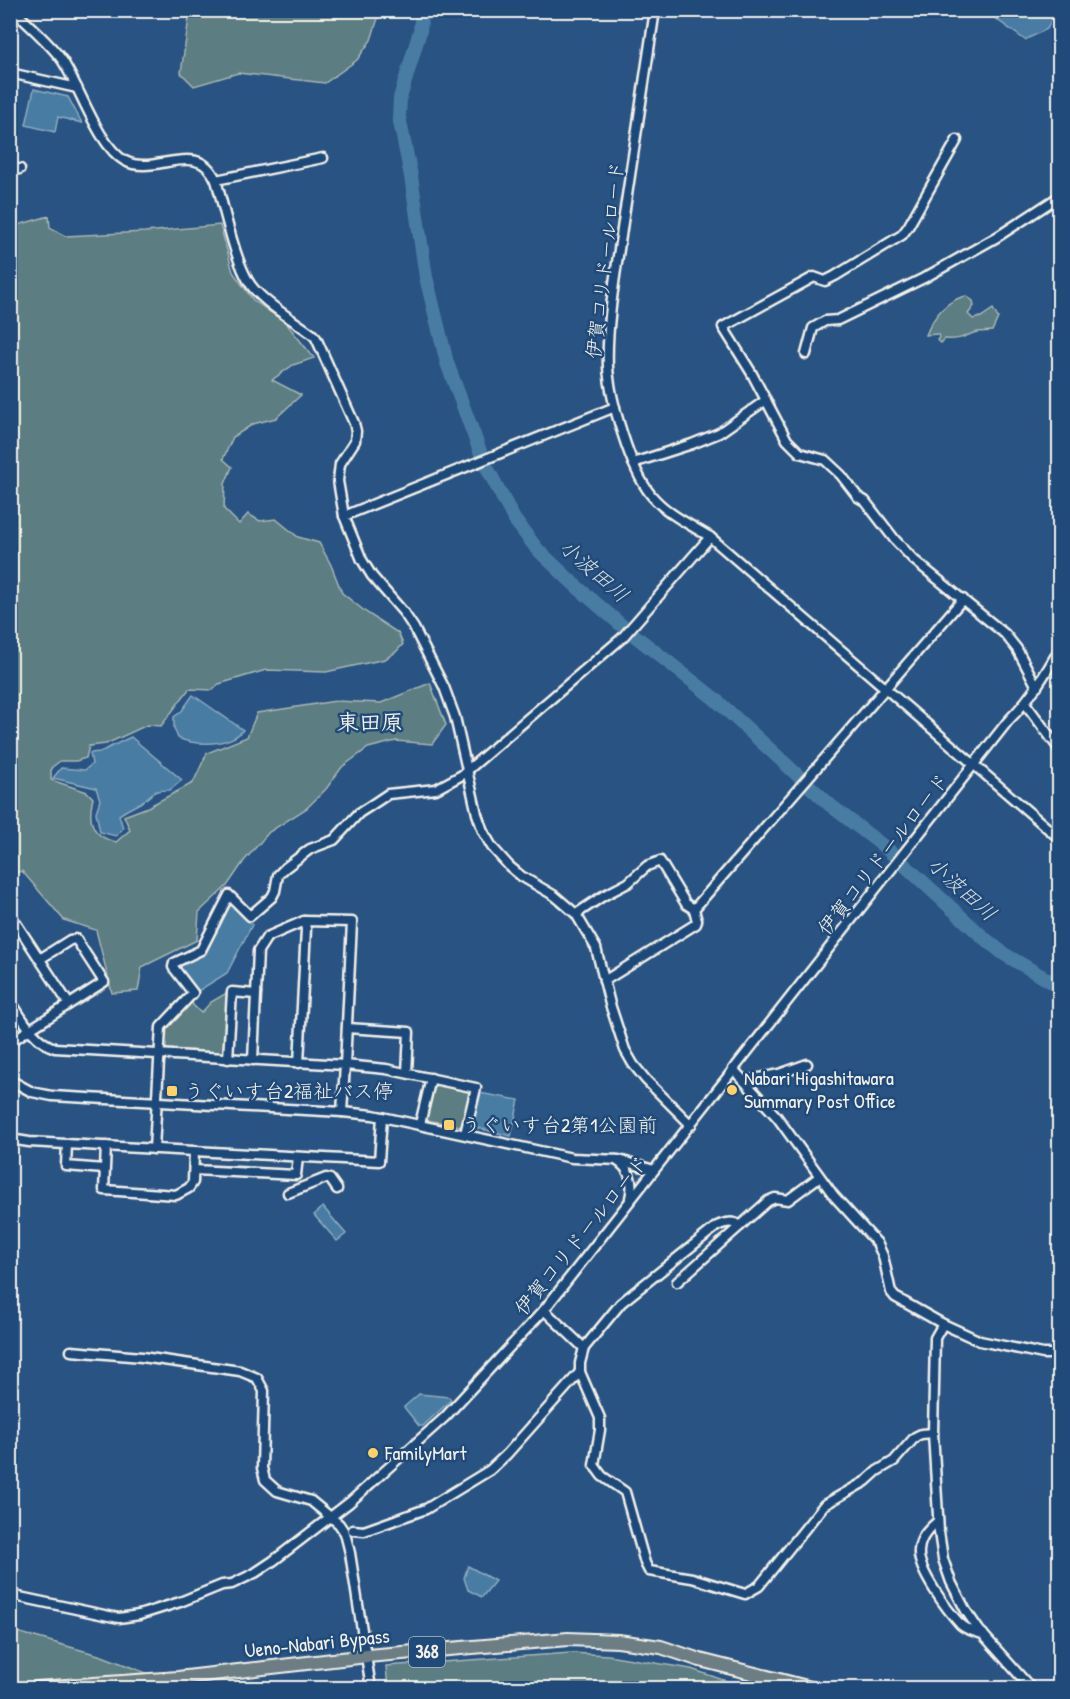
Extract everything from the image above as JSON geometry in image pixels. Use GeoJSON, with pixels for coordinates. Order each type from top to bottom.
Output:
{"type":"FeatureCollection","features":[{"type":"Feature","properties":{"kind":"highway","name":"Ueno-Nabari Bypass"},"geometry":{"type":"LineString","coordinates":[[38,1689],[178,1678],[367,1656],[568,1640],[618,1641],[661,1647],[700,1660],[811,1689]]}},
{"type":"Feature","properties":{"kind":"street"},"geometry":{"type":"LineString","coordinates":[[14,10],[60,58],[110,147],[124,160],[142,165],[195,160],[209,168],[216,180],[243,273],[262,297],[316,338],[356,431],[355,441],[340,464],[338,480],[344,516],[372,576],[404,613],[432,661],[444,687],[455,717],[483,831],[492,847],[521,876],[551,892],[576,915],[593,940],[622,1041],[633,1064],[691,1125]]}},
{"type":"Feature","properties":{"kind":"street","name":"伊賀コリドールロード"},"geometry":{"type":"LineString","coordinates":[[10,1594],[119,1618],[139,1615],[222,1585],[232,1584],[255,1573],[350,1502],[445,1417],[544,1310],[974,764],[710,537],[674,516],[652,496],[633,463],[615,408],[608,369],[618,254],[655,10]]}},
{"type":"Feature","properties":{"kind":"street"},"geometry":{"type":"LineString","coordinates":[[10,73],[77,88]]}},
{"type":"Feature","properties":{"kind":"street"},"geometry":{"type":"LineString","coordinates":[[957,140],[902,235],[835,276],[825,281],[814,277],[723,327],[787,440],[800,453],[825,460],[865,501],[907,553],[1005,634],[1017,649],[1037,687]]}},
{"type":"Feature","properties":{"kind":"street"},"geometry":{"type":"LineString","coordinates":[[216,180],[323,158]]}},
{"type":"Feature","properties":{"kind":"street"},"geometry":{"type":"LineString","coordinates":[[806,354],[813,328],[825,321],[838,320],[924,278],[997,237],[1059,196]]}},
{"type":"Feature","properties":{"kind":"street"},"geometry":{"type":"LineString","coordinates":[[633,463],[719,433],[766,400]]}},
{"type":"Feature","properties":{"kind":"street"},"geometry":{"type":"LineString","coordinates":[[344,516],[615,408]]}},
{"type":"Feature","properties":{"kind":"street"},"geometry":{"type":"LineString","coordinates":[[154,1149],[161,1027],[193,993],[173,967],[174,963],[201,950],[229,895],[250,916],[272,897],[276,891],[278,875],[285,868],[310,849],[334,840],[359,813],[393,793],[436,789],[462,775],[622,638],[710,537]]}},
{"type":"Feature","properties":{"kind":"street"},"geometry":{"type":"LineString","coordinates":[[694,909],[963,599]]}},
{"type":"Feature","properties":{"kind":"street"},"geometry":{"type":"LineString","coordinates":[[1059,648],[1037,687],[974,764],[1059,838]]}},
{"type":"Feature","properties":{"kind":"street"},"geometry":{"type":"LineString","coordinates":[[1025,703],[1059,750]]}},
{"type":"Feature","properties":{"kind":"street"},"geometry":{"type":"LineString","coordinates":[[576,915],[603,896],[628,883],[647,866],[660,861],[686,904],[694,909],[696,924],[604,981]]}},
{"type":"Feature","properties":{"kind":"street"},"geometry":{"type":"LineString","coordinates":[[10,914],[69,1004]]}},
{"type":"Feature","properties":{"kind":"street"},"geometry":{"type":"LineString","coordinates":[[299,1063],[306,929],[304,921]]}},
{"type":"Feature","properties":{"kind":"street"},"geometry":{"type":"LineString","coordinates":[[253,1060],[258,951],[267,937],[304,921],[352,922],[342,1112]]}},
{"type":"Feature","properties":{"kind":"street"},"geometry":{"type":"LineString","coordinates":[[10,1042],[104,982],[78,941],[73,939],[40,959]]}},
{"type":"Feature","properties":{"kind":"street"},"geometry":{"type":"LineString","coordinates":[[228,1059],[232,992],[256,994]]}},
{"type":"Feature","properties":{"kind":"street"},"geometry":{"type":"LineString","coordinates":[[10,1000],[30,1029],[43,1042],[55,1048],[345,1065],[407,1073],[476,1088],[465,1134]]}},
{"type":"Feature","properties":{"kind":"street"},"geometry":{"type":"LineString","coordinates":[[347,1028],[409,1032],[407,1073]]}},
{"type":"Feature","properties":{"kind":"street"},"geometry":{"type":"LineString","coordinates":[[745,1081],[779,1074],[807,1064]]}},
{"type":"Feature","properties":{"kind":"street"},"geometry":{"type":"LineString","coordinates":[[733,1069],[782,1123],[819,1177],[880,1248],[891,1292],[901,1301],[980,1341],[1043,1354],[1059,1354]]}},
{"type":"Feature","properties":{"kind":"street"},"geometry":{"type":"LineString","coordinates":[[420,1124],[431,1078]]}},
{"type":"Feature","properties":{"kind":"street"},"geometry":{"type":"LineString","coordinates":[[10,1080],[26,1090],[45,1095],[342,1112],[382,1117],[572,1158],[613,1160],[654,1170]]}},
{"type":"Feature","properties":{"kind":"street"},"geometry":{"type":"LineString","coordinates":[[10,1139],[194,1152],[379,1161],[382,1117]]}},
{"type":"Feature","properties":{"kind":"street"},"geometry":{"type":"LineString","coordinates":[[67,1144],[66,1166],[105,1169]]}},
{"type":"Feature","properties":{"kind":"street"},"geometry":{"type":"LineString","coordinates":[[106,1146],[104,1190],[176,1195],[189,1188],[193,1182],[194,1152]]}},
{"type":"Feature","properties":{"kind":"street"},"geometry":{"type":"LineString","coordinates":[[298,1157],[291,1191],[326,1178],[330,1179],[337,1189]]}},
{"type":"Feature","properties":{"kind":"street"},"geometry":{"type":"LineString","coordinates":[[613,1160],[621,1164],[632,1179],[629,1201]]}},
{"type":"Feature","properties":{"kind":"street"},"geometry":{"type":"LineString","coordinates":[[194,1170],[296,1175]]}},
{"type":"Feature","properties":{"kind":"street"},"geometry":{"type":"LineString","coordinates":[[677,1282],[768,1201],[775,1198],[788,1200],[819,1177]]}},
{"type":"Feature","properties":{"kind":"street"},"geometry":{"type":"LineString","coordinates":[[353,1530],[364,1531],[426,1509],[490,1470],[580,1372],[584,1348],[621,1303],[717,1226],[737,1223],[740,1226]]}},
{"type":"Feature","properties":{"kind":"street"},"geometry":{"type":"LineString","coordinates":[[544,1310],[584,1348]]}},
{"type":"Feature","properties":{"kind":"street"},"geometry":{"type":"LineString","coordinates":[[943,1324],[935,1338],[933,1433],[943,1559],[951,1582],[966,1611],[1031,1689]]}},
{"type":"Feature","properties":{"kind":"street"},"geometry":{"type":"LineString","coordinates":[[71,1351],[142,1357],[251,1374],[260,1381],[265,1397],[262,1468],[265,1480],[277,1491],[311,1501],[343,1527],[348,1541],[371,1689]]}},
{"type":"Feature","properties":{"kind":"street"},"geometry":{"type":"LineString","coordinates":[[580,1372],[600,1418],[594,1465],[602,1476],[625,1492],[649,1571],[708,1582],[738,1593],[745,1594],[759,1586],[824,1505],[866,1481],[894,1461],[915,1437],[933,1433]]}},
{"type":"Feature","properties":{"kind":"street"},"geometry":{"type":"LineString","coordinates":[[939,1521],[926,1531],[921,1541],[918,1554],[921,1568],[963,1627],[983,1634]]}},
{"type":"Feature","properties":{"kind":"green space"},"geometry":{"type":"Polygon","coordinates":[[[380,10],[380,12],[371,40],[357,60],[325,83],[238,73],[194,86],[181,73],[190,11],[380,10]]]}},
{"type":"Feature","properties":{"kind":"green space"},"geometry":{"type":"Polygon","coordinates":[[[49,216],[50,228],[65,236],[220,225],[233,272],[253,300],[286,323],[314,358],[293,365],[272,380],[301,395],[276,418],[253,424],[233,437],[223,459],[232,467],[225,484],[224,509],[239,524],[248,514],[260,521],[276,519],[298,537],[319,543],[342,593],[398,633],[403,644],[385,659],[326,672],[266,670],[219,684],[213,690],[189,689],[161,726],[147,725],[106,744],[89,746],[86,758],[76,761],[60,761],[51,768],[51,780],[87,792],[93,798],[91,821],[93,827],[101,836],[116,842],[130,830],[124,816],[148,807],[193,783],[207,753],[247,737],[257,713],[336,701],[381,703],[430,683],[446,725],[432,744],[396,741],[368,748],[342,767],[326,789],[307,808],[269,832],[244,861],[227,886],[199,912],[197,940],[142,967],[138,991],[112,993],[96,930],[64,920],[22,871],[11,874],[11,227],[49,216]]]}},
{"type":"Feature","properties":{"kind":"green space"},"geometry":{"type":"Polygon","coordinates":[[[966,296],[973,301],[974,306],[968,314],[973,319],[993,309],[998,318],[992,331],[976,332],[962,338],[945,339],[941,343],[937,340],[938,334],[926,335],[932,322],[946,305],[966,296]]]}},
{"type":"Feature","properties":{"kind":"green space"},"geometry":{"type":"Polygon","coordinates":[[[230,991],[227,1051],[223,1055],[167,1052],[163,1048],[164,1029],[191,999],[193,1005],[201,1013],[211,1002],[230,991]]]}},
{"type":"Feature","properties":{"kind":"green space"},"geometry":{"type":"Polygon","coordinates":[[[435,1083],[467,1090],[470,1095],[464,1125],[426,1120],[424,1117],[431,1085],[435,1083]]]}},
{"type":"Feature","properties":{"kind":"green space"},"geometry":{"type":"Polygon","coordinates":[[[10,1630],[102,1656],[185,1688],[11,1688],[10,1630]]]}},
{"type":"Feature","properties":{"kind":"green space"},"geometry":{"type":"Polygon","coordinates":[[[571,1653],[608,1655],[691,1669],[747,1688],[388,1688],[386,1666],[571,1653]]]}},
{"type":"Feature","properties":{"kind":"water"},"geometry":{"type":"Polygon","coordinates":[[[985,11],[1056,11],[1047,29],[1025,40],[985,11]]]}},
{"type":"Feature","properties":{"kind":"water"},"geometry":{"type":"Polygon","coordinates":[[[34,89],[68,97],[82,123],[58,117],[55,132],[26,125],[34,89]]]}},
{"type":"Feature","properties":{"kind":"water"},"geometry":{"type":"Polygon","coordinates":[[[193,695],[243,730],[221,742],[203,743],[178,738],[174,728],[174,717],[181,712],[193,695]]]}},
{"type":"Feature","properties":{"kind":"water"},"geometry":{"type":"Polygon","coordinates":[[[131,737],[182,780],[170,790],[154,792],[119,815],[123,828],[116,836],[100,832],[96,812],[100,800],[96,788],[53,778],[61,768],[85,770],[92,764],[90,753],[100,752],[131,737]]]}},
{"type":"Feature","properties":{"kind":"water"},"geometry":{"type":"Polygon","coordinates":[[[230,903],[252,925],[227,973],[198,991],[181,970],[181,965],[204,952],[226,904],[230,903]]]}},
{"type":"Feature","properties":{"kind":"water"},"geometry":{"type":"Polygon","coordinates":[[[479,1093],[519,1100],[511,1136],[473,1127],[479,1093]]]}},
{"type":"Feature","properties":{"kind":"water"},"geometry":{"type":"Polygon","coordinates":[[[323,1207],[346,1234],[337,1241],[314,1215],[323,1207]]]}},
{"type":"Feature","properties":{"kind":"water"},"geometry":{"type":"Polygon","coordinates":[[[419,1394],[449,1397],[451,1400],[423,1426],[419,1426],[404,1407],[419,1394]]]}},
{"type":"Feature","properties":{"kind":"water"},"geometry":{"type":"Polygon","coordinates":[[[468,1566],[495,1581],[482,1597],[468,1590],[464,1578],[468,1566]]]}},
{"type":"Feature","properties":{"kind":"waterway","name":"小波田川"},"geometry":{"type":"LineString","coordinates":[[422,10],[420,31],[400,98],[399,117],[411,176],[426,277],[447,363],[484,462],[514,519],[537,549],[576,586],[715,699],[830,805],[887,849],[984,938],[1004,954],[1060,987]]}},
{"type":"Feature","properties":{"kind":"place","name":"Nabari Higashitawara Summary Post Office"},"geometry":{"type":"Point","coordinates":[732,1090]}},
{"type":"Feature","properties":{"kind":"place","name":"うぐいす台2福祉バス停"},"geometry":{"type":"Point","coordinates":[172,1091]}},
{"type":"Feature","properties":{"kind":"place","name":"うぐいす台2第1公園前"},"geometry":{"type":"Point","coordinates":[449,1125]}},
{"type":"Feature","properties":{"kind":"place","name":"FamilyMart"},"geometry":{"type":"Point","coordinates":[373,1453]}},
{"type":"Feature","properties":{"kind":"district","name":"東田原"},"geometry":{"type":"Point","coordinates":[370,722]}}]}
